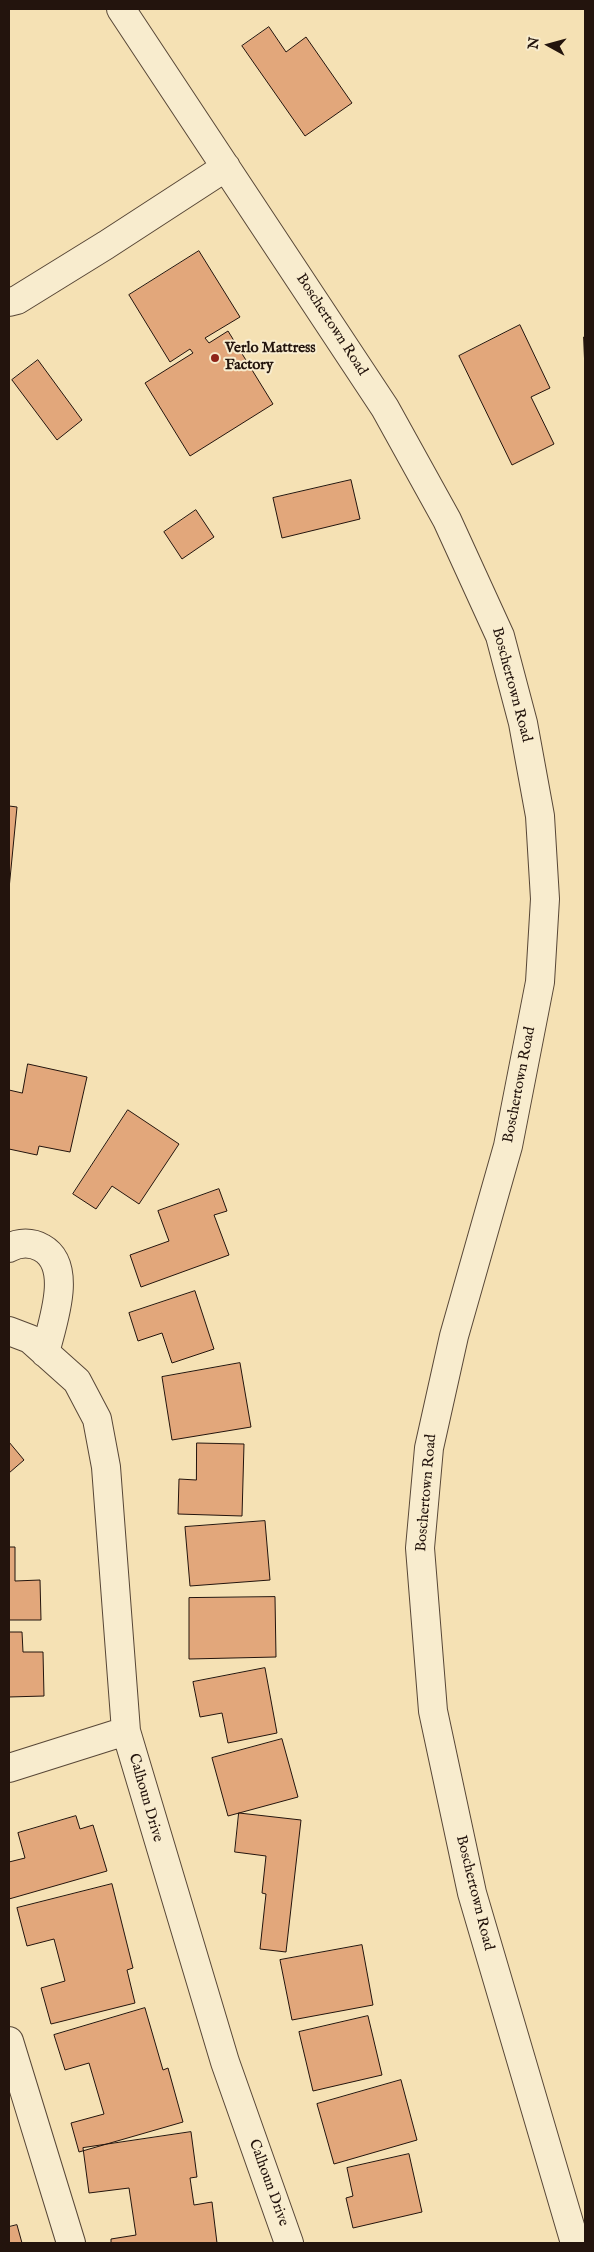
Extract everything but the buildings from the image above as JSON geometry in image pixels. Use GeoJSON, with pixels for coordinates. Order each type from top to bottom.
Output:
{"type":"FeatureCollection","features":[{"type":"Feature","properties":{"kind":"street","name":"Boschertown Road"},"geometry":{"type":"LineString","coordinates":[[121,9],[385,408],[448,520],[500,636],[523,723],[540,816],[545,899],[540,982],[508,1146],[454,1336],[429,1448],[420,1548],[433,1713],[472,1893],[575,2243]]}},
{"type":"Feature","properties":{"kind":"street"},"geometry":{"type":"LineString","coordinates":[[9,302],[17,300],[106,245],[226,167]]}},
{"type":"Feature","properties":{"kind":"street"},"geometry":{"type":"LineString","coordinates":[[9,1248],[16,1244],[36,1244],[51,1253],[59,1272],[59,1297],[46,1353]]}},
{"type":"Feature","properties":{"kind":"street","name":"Calhoun Drive"},"geometry":{"type":"LineString","coordinates":[[9,1331],[30,1339],[77,1381],[97,1420],[106,1468],[126,1731],[225,2062],[290,2243]]}},
{"type":"Feature","properties":{"kind":"street"},"geometry":{"type":"LineString","coordinates":[[9,1768],[126,1731]]}},
{"type":"Feature","properties":{"kind":"street"},"geometry":{"type":"LineString","coordinates":[[9,2041],[71,2243]]}},
{"type":"Feature","properties":{"kind":"place","name":"Verlo Mattress Factory"},"geometry":{"type":"Point","coordinates":[215,358]}}]}
